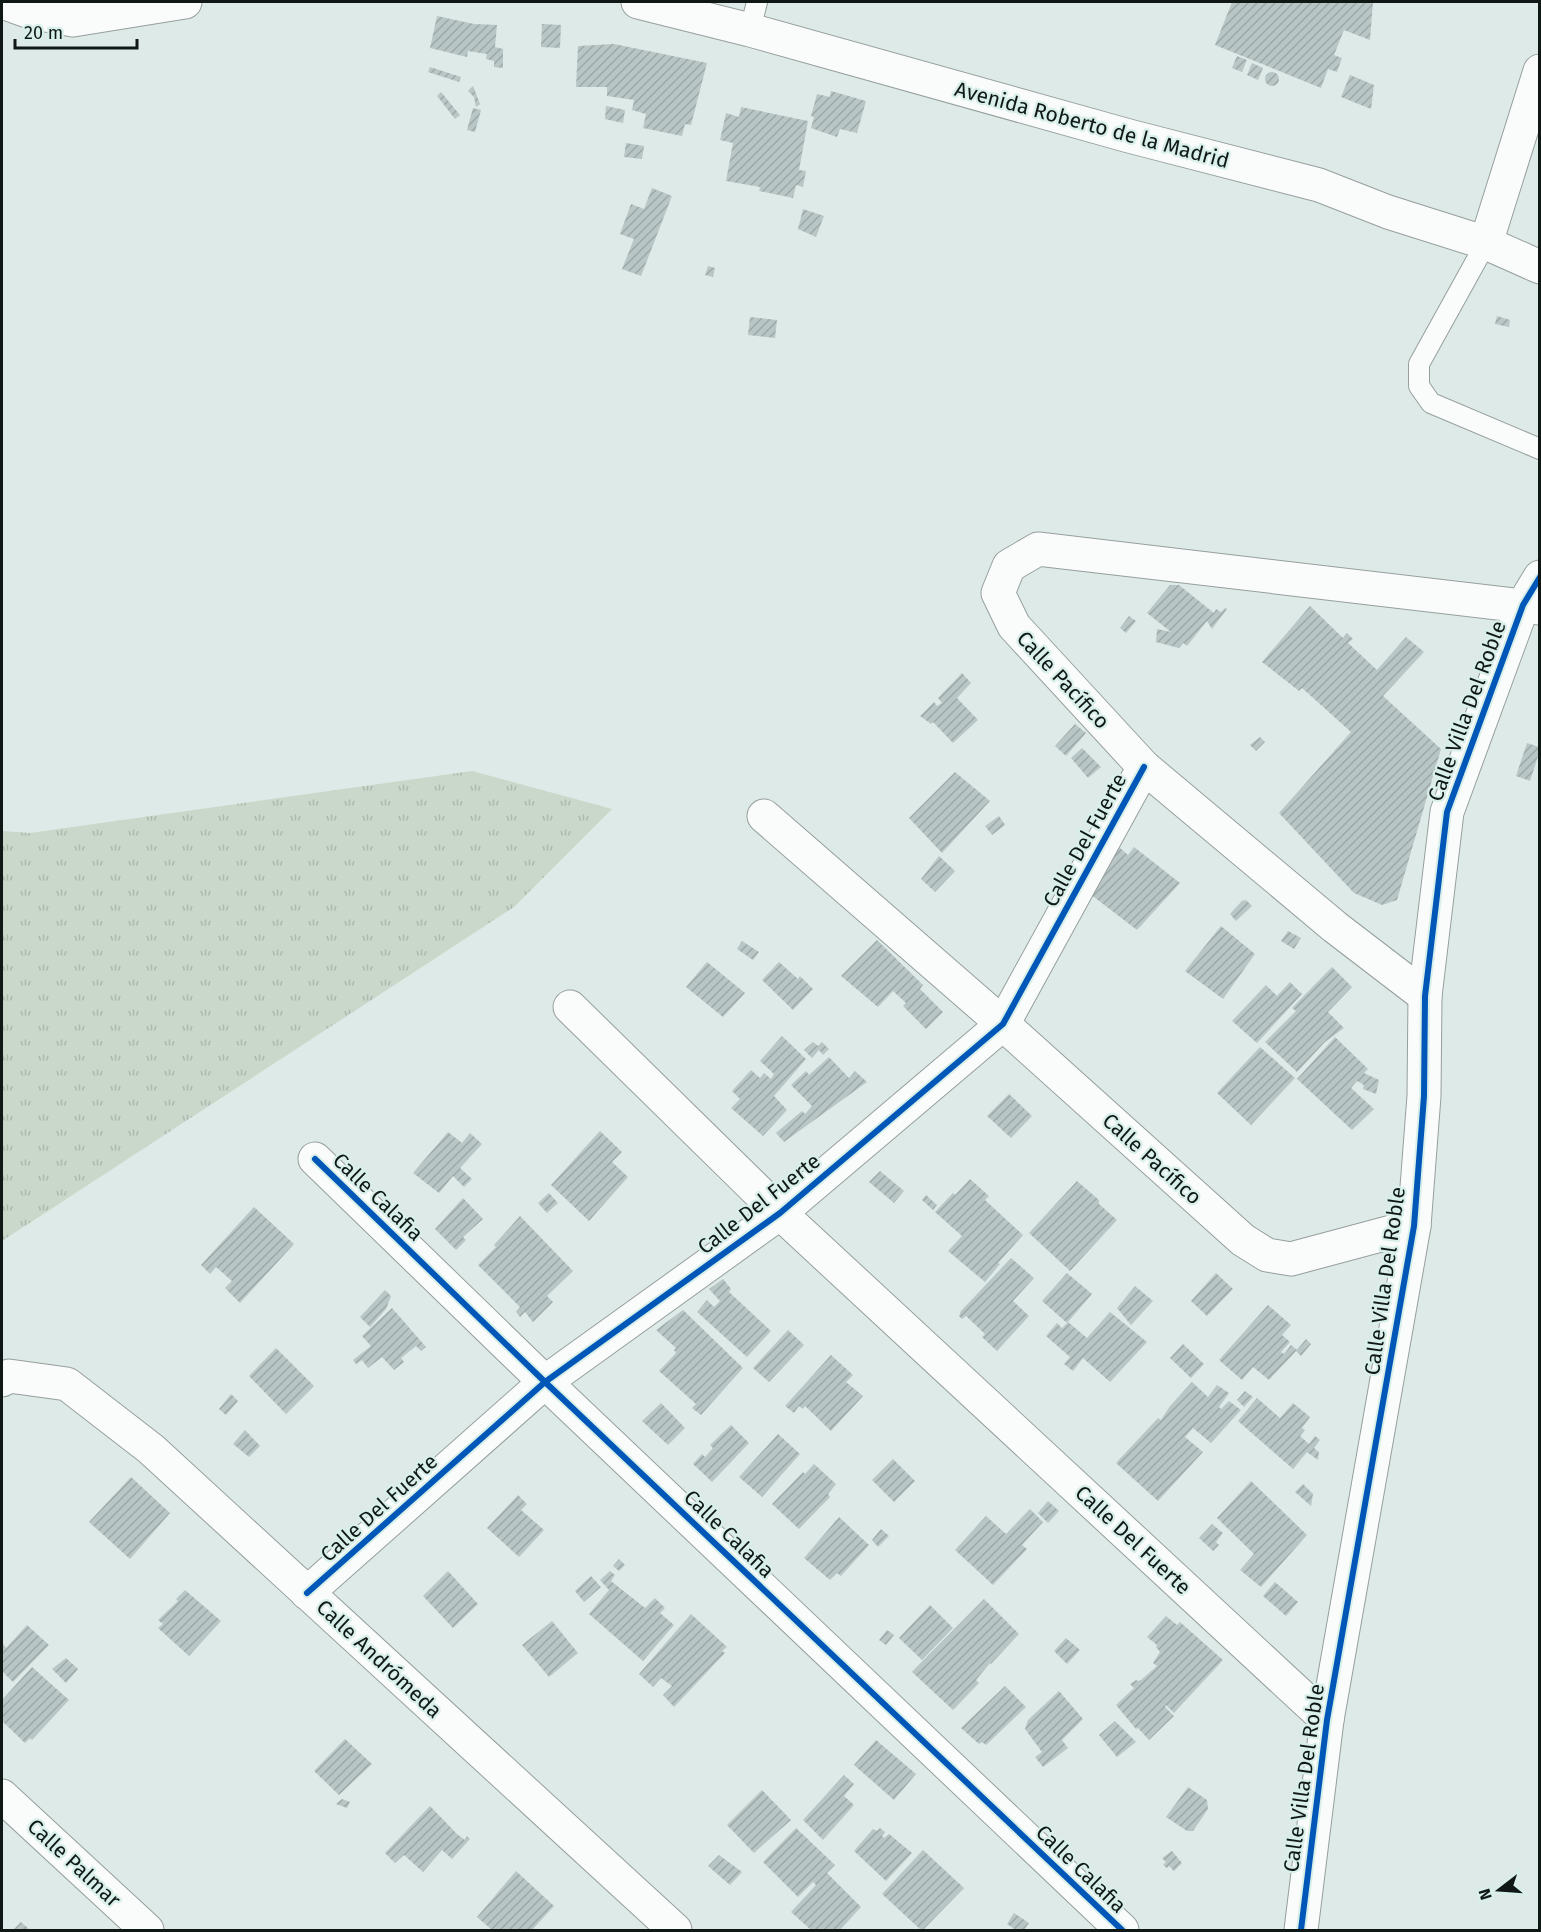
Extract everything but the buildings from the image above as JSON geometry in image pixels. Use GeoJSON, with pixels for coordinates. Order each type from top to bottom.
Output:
{"type":"FeatureCollection","features":[{"type":"Feature","properties":{"kind":"street"},"geometry":{"type":"LineString","coordinates":[[2,2],[30,12],[73,20],[185,2]]}},
{"type":"Feature","properties":{"kind":"street","name":"Avenida Roberto de la Madrid"},"geometry":{"type":"LineString","coordinates":[[638,2],[754,16],[1129,136],[1319,185],[1388,212],[1486,243],[1539,267]]}},
{"type":"Feature","properties":{"kind":"street"},"geometry":{"type":"LineString","coordinates":[[1486,243],[1539,71]]}},
{"type":"Feature","properties":{"kind":"street","name":"Calle Pacífico"},"geometry":{"type":"LineString","coordinates":[[1425,996],[1335,927],[1144,767],[1014,626],[998,593],[1009,566],[1038,549],[1532,607]]}},
{"type":"Feature","properties":{"kind":"street","name":"Calle Villa Del Roble"},"geometry":{"type":"LineString","coordinates":[[1301,1930],[1327,1720],[1414,1226],[1424,1096],[1425,996],[1447,812],[1532,607],[1539,577]]}},
{"type":"Feature","properties":{"kind":"street","name":"Calle Del Fuerte"},"geometry":{"type":"LineString","coordinates":[[307,1593],[545,1382],[780,1213],[1003,1024],[1144,767]]}},
{"type":"Feature","properties":{"kind":"street","name":"Calle Pacífico"},"geometry":{"type":"LineString","coordinates":[[764,816],[1003,1024],[1243,1240],[1267,1255],[1291,1259],[1414,1226]]}},
{"type":"Feature","properties":{"kind":"street","name":"Calle Del Fuerte"},"geometry":{"type":"LineString","coordinates":[[570,1006],[780,1213],[1327,1720]]}},
{"type":"Feature","properties":{"kind":"street","name":"Calle Calafia"},"geometry":{"type":"LineString","coordinates":[[315,1159],[545,1382],[1122,1930]]}},
{"type":"Feature","properties":{"kind":"street","name":"Calle Andrómeda"},"geometry":{"type":"LineString","coordinates":[[5,1378],[67,1384],[151,1449],[675,1930]]}},
{"type":"Feature","properties":{"kind":"street","name":"Calle Palmar"},"geometry":{"type":"LineString","coordinates":[[2,1796],[147,1930]]}},
{"type":"Feature","properties":{"kind":"lane"},"geometry":{"type":"LineString","coordinates":[[1486,243],[1419,364],[1419,386],[1431,403],[1539,449]]}},
{"type":"Feature","properties":{"kind":"green space"},"geometry":{"type":"Polygon","coordinates":[[[472,771],[612,809],[514,907],[2,1241],[2,831],[30,833],[472,771]]]}},
{"type":"Feature","properties":{"kind":"cycle path"},"geometry":{"type":"LineString","coordinates":[[1301,1930],[1327,1720],[1414,1226],[1424,1096],[1425,996],[1447,812],[1523,605],[1540,577]]}},
{"type":"Feature","properties":{"kind":"cycle path"},"geometry":{"type":"LineString","coordinates":[[307,1593],[545,1382],[780,1213],[1003,1024],[1144,767]]}},
{"type":"Feature","properties":{"kind":"cycle path"},"geometry":{"type":"LineString","coordinates":[[315,1159],[545,1382],[1122,1930]]}}]}
